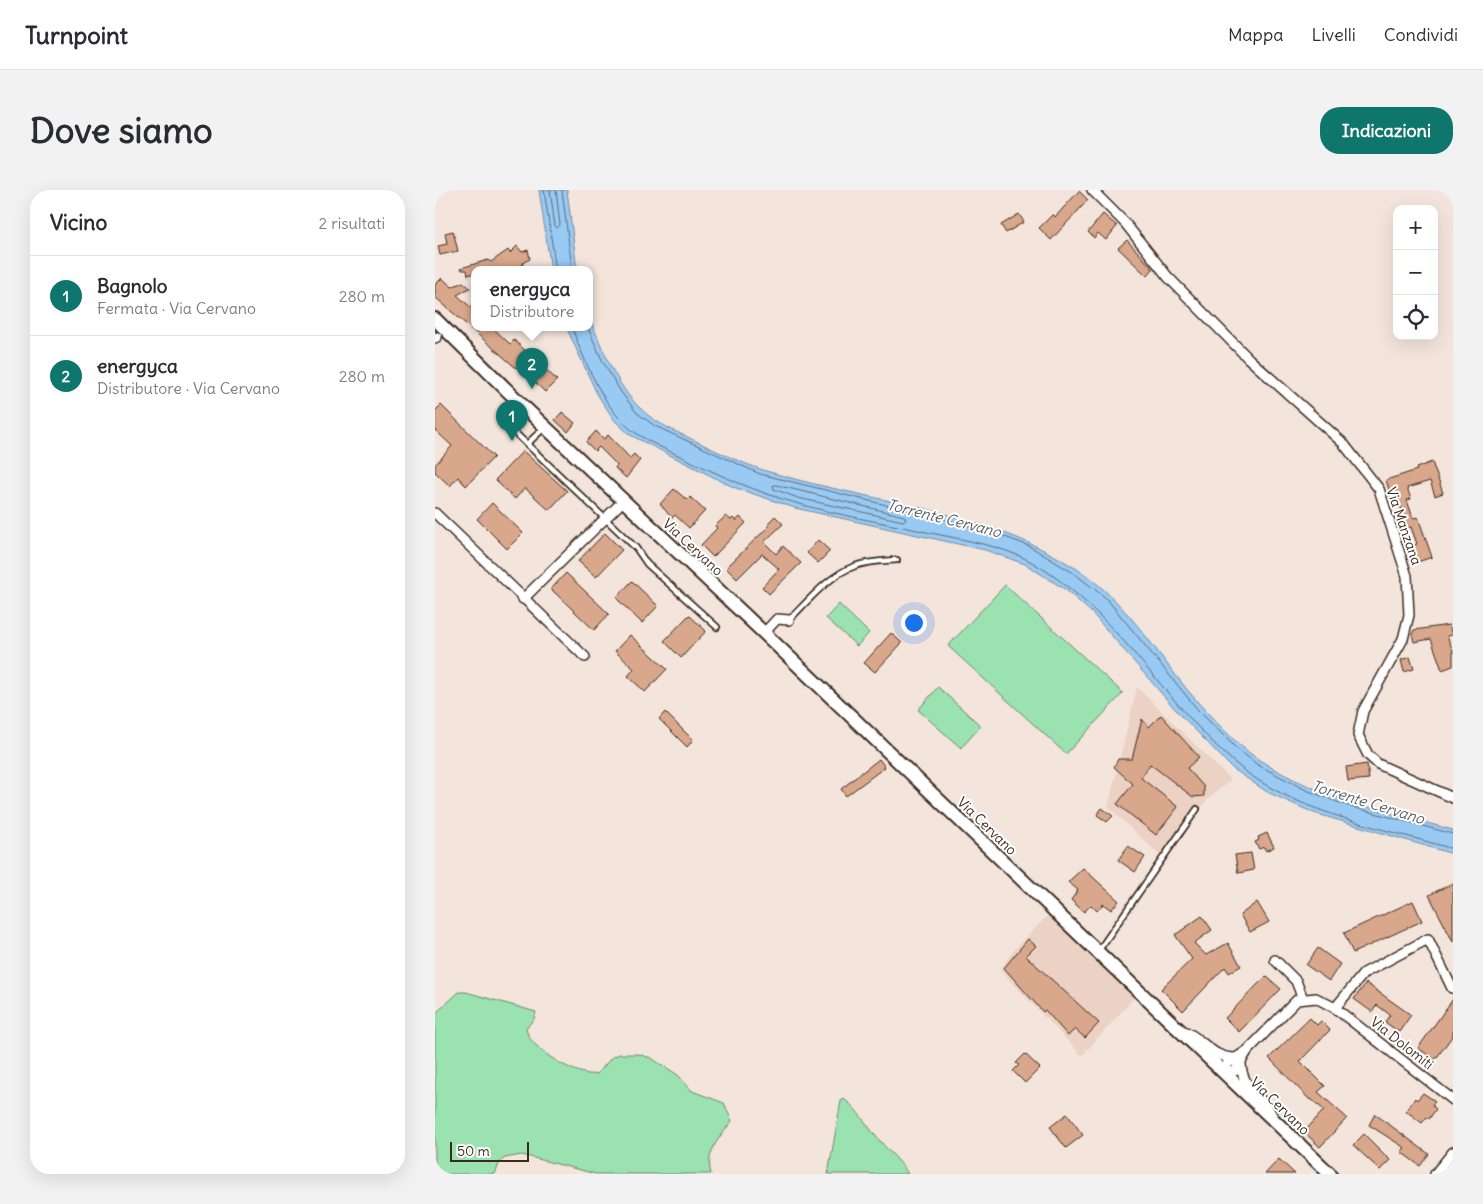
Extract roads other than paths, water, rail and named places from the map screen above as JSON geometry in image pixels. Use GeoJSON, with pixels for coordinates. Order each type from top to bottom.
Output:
{"type":"FeatureCollection","features":[{"type":"Feature","properties":{"kind":"main road","name":"Via Cervano"},"geometry":{"type":"LineString","coordinates":[[435,319],[521,405],[1330,1174]]}},
{"type":"Feature","properties":{"kind":"street","name":"Via Manzana"},"geometry":{"type":"LineString","coordinates":[[1092,190],[1125,224],[1168,277],[1242,352],[1343,444],[1379,489],[1407,576],[1409,615],[1403,639],[1363,711],[1358,735],[1368,755],[1379,764],[1453,798]]}},
{"type":"Feature","properties":{"kind":"street"},"geometry":{"type":"LineString","coordinates":[[523,599],[623,501]]}},
{"type":"Feature","properties":{"kind":"street"},"geometry":{"type":"LineString","coordinates":[[435,513],[585,657]]}},
{"type":"Feature","properties":{"kind":"street"},"geometry":{"type":"LineString","coordinates":[[763,633],[777,619],[789,620]]}},
{"type":"Feature","properties":{"kind":"street"},"geometry":{"type":"LineString","coordinates":[[1335,1008],[1364,973],[1428,939],[1452,988]]}},
{"type":"Feature","properties":{"kind":"street"},"geometry":{"type":"LineString","coordinates":[[1224,1074],[1235,1071],[1238,1060],[1297,1000],[1303,998],[1296,981],[1275,960]]}},
{"type":"Feature","properties":{"kind":"street","name":"Via Dolomiti"},"geometry":{"type":"LineString","coordinates":[[1303,998],[1316,998],[1335,1008],[1453,1100]]}},
{"type":"Feature","properties":{"kind":"street"},"geometry":{"type":"LineString","coordinates":[[1175,1027],[1197,1037],[1218,1056],[1238,1060]]}},
{"type":"Feature","properties":{"kind":"street"},"geometry":{"type":"LineString","coordinates":[[1238,1060],[1243,1080],[1266,1104],[1277,1124]]}},
{"type":"Feature","properties":{"kind":"street"},"geometry":{"type":"LineString","coordinates":[[1450,1174],[1438,1171],[1453,1152]]}},
{"type":"Feature","properties":{"kind":"lane"},"geometry":{"type":"LineString","coordinates":[[521,405],[513,414],[510,424],[511,429],[636,548],[647,564],[717,627]]}},
{"type":"Feature","properties":{"kind":"lane"},"geometry":{"type":"LineString","coordinates":[[527,444],[545,427]]}},
{"type":"Feature","properties":{"kind":"lane"},"geometry":{"type":"LineString","coordinates":[[789,620],[826,584],[843,571],[856,566],[897,560]]}},
{"type":"Feature","properties":{"kind":"lane"},"geometry":{"type":"LineString","coordinates":[[1097,953],[1197,810]]}},
{"type":"Feature","properties":{"kind":"water"},"geometry":{"type":"Polygon","coordinates":[[[539,190],[567,190],[576,266],[550,266],[539,190]]]}},
{"type":"Feature","properties":{"kind":"water","name":"Torrente Cervano"},"geometry":{"type":"Polygon","coordinates":[[[593,326],[617,378],[632,400],[647,415],[669,428],[723,454],[763,470],[803,481],[963,519],[1002,532],[1040,548],[1077,569],[1113,599],[1144,634],[1203,708],[1245,749],[1261,761],[1306,785],[1354,803],[1453,830],[1453,854],[1314,813],[1267,792],[1232,768],[1174,708],[1092,613],[1066,590],[1025,564],[985,550],[795,508],[733,487],[630,435],[615,421],[597,394],[568,331],[593,331],[593,326]]]}},
{"type":"Feature","properties":{"kind":"place","name":"energyca"},"geometry":{"type":"Point","coordinates":[532,389]}},
{"type":"Feature","properties":{"kind":"place","name":"Bagnolo"},"geometry":{"type":"Point","coordinates":[512,441]}}]}
